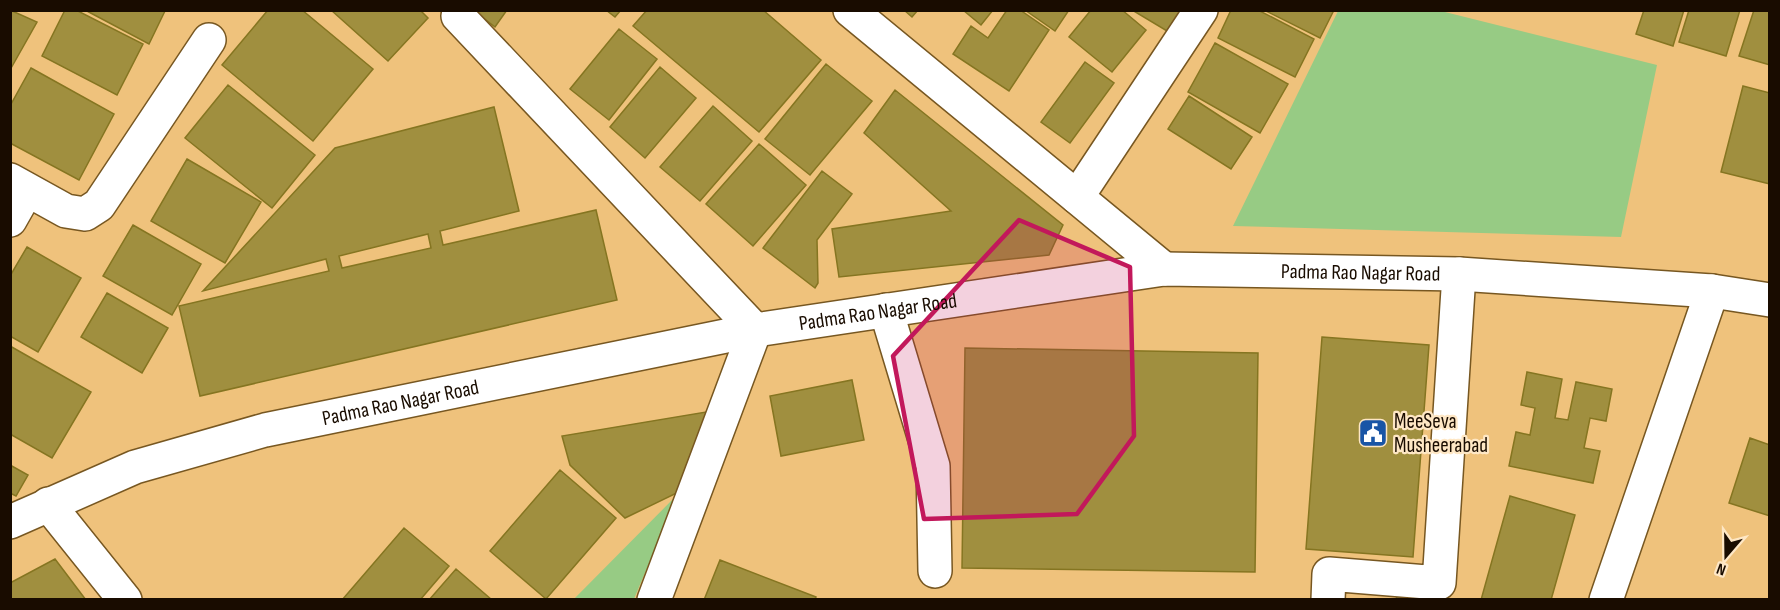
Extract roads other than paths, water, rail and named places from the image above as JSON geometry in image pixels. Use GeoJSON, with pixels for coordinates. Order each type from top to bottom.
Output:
{"type":"FeatureCollection","features":[{"type":"Feature","properties":{"kind":"street"},"geometry":{"type":"LineString","coordinates":[[850,10],[1164,269]]}},
{"type":"Feature","properties":{"kind":"street"},"geometry":{"type":"LineString","coordinates":[[1077,197],[1202,10]]}},
{"type":"Feature","properties":{"kind":"street"},"geometry":{"type":"LineString","coordinates":[[458,16],[755,330],[654,600]]}},
{"type":"Feature","properties":{"kind":"street"},"geometry":{"type":"LineString","coordinates":[[10,220],[19,185],[66,211],[85,214],[99,205],[209,40]]}},
{"type":"Feature","properties":{"kind":"street","name":"Padma Rao Nagar Road"},"geometry":{"type":"LineString","coordinates":[[10,522],[135,467],[265,430],[755,330],[1164,269],[1459,274],[1712,291],[1770,300]]}},
{"type":"Feature","properties":{"kind":"street"},"geometry":{"type":"LineString","coordinates":[[1328,600],[1329,574],[1439,583],[1459,274]]}},
{"type":"Feature","properties":{"kind":"street"},"geometry":{"type":"LineString","coordinates":[[1606,600],[1712,291]]}},
{"type":"Feature","properties":{"kind":"street"},"geometry":{"type":"LineString","coordinates":[[886,310],[933,466],[935,572]]}},
{"type":"Feature","properties":{"kind":"street"},"geometry":{"type":"LineString","coordinates":[[48,504],[125,600]]}},
{"type":"Feature","properties":{"kind":"place","name":"MeeSeva Musheerabad"},"geometry":{"type":"Point","coordinates":[1373,433]}}]}
